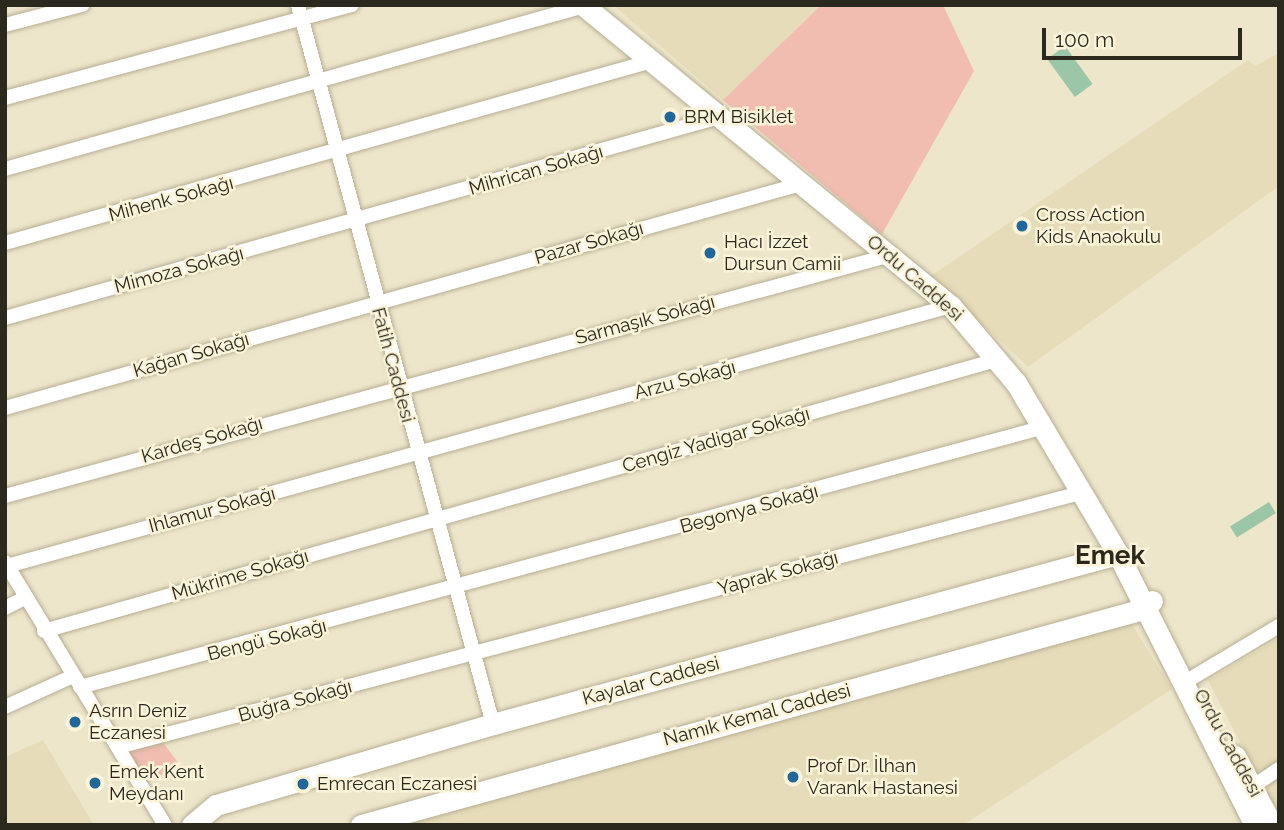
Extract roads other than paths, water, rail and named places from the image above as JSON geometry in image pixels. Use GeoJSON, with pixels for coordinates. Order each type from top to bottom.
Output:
{"type":"FeatureCollection","features":[{"type":"Feature","properties":{"kind":"main road","name":"Ordu Caddesi"},"geometry":{"type":"LineString","coordinates":[[584,6],[951,306],[996,360],[1045,428],[1147,605],[1187,681],[1255,825]]}},
{"type":"Feature","properties":{"kind":"main road","name":"Kayalar Caddesi"},"geometry":{"type":"LineString","coordinates":[[192,825],[216,805],[493,724],[1118,554]]}},
{"type":"Feature","properties":{"kind":"main road","name":"Namık Kemal Caddesi"},"geometry":{"type":"LineString","coordinates":[[361,825],[1147,605]]}},
{"type":"Feature","properties":{"kind":"main road","name":"Ordu Caddesi"},"geometry":{"type":"LineString","coordinates":[[1187,681],[1272,825]]}},
{"type":"Feature","properties":{"kind":"street"},"geometry":{"type":"LineString","coordinates":[[5,25],[82,5]]}},
{"type":"Feature","properties":{"kind":"street"},"geometry":{"type":"LineString","coordinates":[[5,98],[300,13],[352,5]]}},
{"type":"Feature","properties":{"kind":"street"},"geometry":{"type":"LineString","coordinates":[[5,169],[321,83],[584,6]]}},
{"type":"Feature","properties":{"kind":"street","name":"Fatih Caddesi"},"geometry":{"type":"LineString","coordinates":[[300,13],[321,83],[354,223],[493,724]]}},
{"type":"Feature","properties":{"kind":"street","name":"Mihenk Sokağı"},"geometry":{"type":"LineString","coordinates":[[5,243],[337,155],[652,61]]}},
{"type":"Feature","properties":{"kind":"street","name":"Mihrican Sokağı"},"geometry":{"type":"LineString","coordinates":[[354,223],[719,117]]}},
{"type":"Feature","properties":{"kind":"street","name":"Pazar Sokağı"},"geometry":{"type":"LineString","coordinates":[[376,302],[801,184]]}},
{"type":"Feature","properties":{"kind":"street","name":"Mimoza Sokağı"},"geometry":{"type":"LineString","coordinates":[[5,318],[354,223]]}},
{"type":"Feature","properties":{"kind":"street","name":"Sarmaşık Sokağı"},"geometry":{"type":"LineString","coordinates":[[398,384],[891,255]]}},
{"type":"Feature","properties":{"kind":"street","name":"Kağan Sokağı"},"geometry":{"type":"LineString","coordinates":[[5,408],[376,302]]}},
{"type":"Feature","properties":{"kind":"street","name":"Arzu Sokağı"},"geometry":{"type":"LineString","coordinates":[[418,453],[951,306]]}},
{"type":"Feature","properties":{"kind":"street","name":"Cengiz Yadigar Sokağı"},"geometry":{"type":"LineString","coordinates":[[436,520],[996,360]]}},
{"type":"Feature","properties":{"kind":"street","name":"Kardeş Sokağı"},"geometry":{"type":"LineString","coordinates":[[5,496],[398,384]]}},
{"type":"Feature","properties":{"kind":"street","name":"Begonya Sokağı"},"geometry":{"type":"LineString","coordinates":[[454,590],[1045,428]]}},
{"type":"Feature","properties":{"kind":"street","name":"Ihlamur Sokağı"},"geometry":{"type":"LineString","coordinates":[[6,564],[418,453]]}},
{"type":"Feature","properties":{"kind":"street","name":"Yaprak Sokağı"},"geometry":{"type":"LineString","coordinates":[[472,654],[1084,492]]}},
{"type":"Feature","properties":{"kind":"street","name":"Mükrime Sokağı"},"geometry":{"type":"LineString","coordinates":[[44,631],[436,520]]}},
{"type":"Feature","properties":{"kind":"street"},"geometry":{"type":"LineString","coordinates":[[6,564],[44,631],[165,825]]}},
{"type":"Feature","properties":{"kind":"street","name":"Bengü Sokağı"},"geometry":{"type":"LineString","coordinates":[[5,707],[77,681],[454,590]]}},
{"type":"Feature","properties":{"kind":"street"},"geometry":{"type":"LineString","coordinates":[[5,608],[26,598]]}},
{"type":"Feature","properties":{"kind":"street"},"geometry":{"type":"LineString","coordinates":[[1187,681],[1279,626]]}},
{"type":"Feature","properties":{"kind":"street","name":"Buğra Sokağı"},"geometry":{"type":"LineString","coordinates":[[118,747],[472,654]]}},
{"type":"Feature","properties":{"kind":"street"},"geometry":{"type":"LineString","coordinates":[[1252,787],[1279,769]]}},
{"type":"Feature","properties":{"kind":"place","name":"BRM Bisiklet"},"geometry":{"type":"Point","coordinates":[670,117]}},
{"type":"Feature","properties":{"kind":"place","name":"Cross Action Kids Anaokulu"},"geometry":{"type":"Point","coordinates":[1022,226]}},
{"type":"Feature","properties":{"kind":"place","name":"Hacı İzzet Dursun Camii"},"geometry":{"type":"Point","coordinates":[710,253]}},
{"type":"Feature","properties":{"kind":"place","name":"Asrın Deniz Eczanesi"},"geometry":{"type":"Point","coordinates":[75,722]}},
{"type":"Feature","properties":{"kind":"place","name":"Prof Dr. İlhan Varank Hastanesi"},"geometry":{"type":"Point","coordinates":[793,777]}},
{"type":"Feature","properties":{"kind":"place","name":"Emek Kent Meydanı"},"geometry":{"type":"Point","coordinates":[95,783]}},
{"type":"Feature","properties":{"kind":"place","name":"Emrecan Eczanesi"},"geometry":{"type":"Point","coordinates":[303,784]}},
{"type":"Feature","properties":{"kind":"district","name":"Emek"},"geometry":{"type":"Point","coordinates":[1110,556]}}]}
